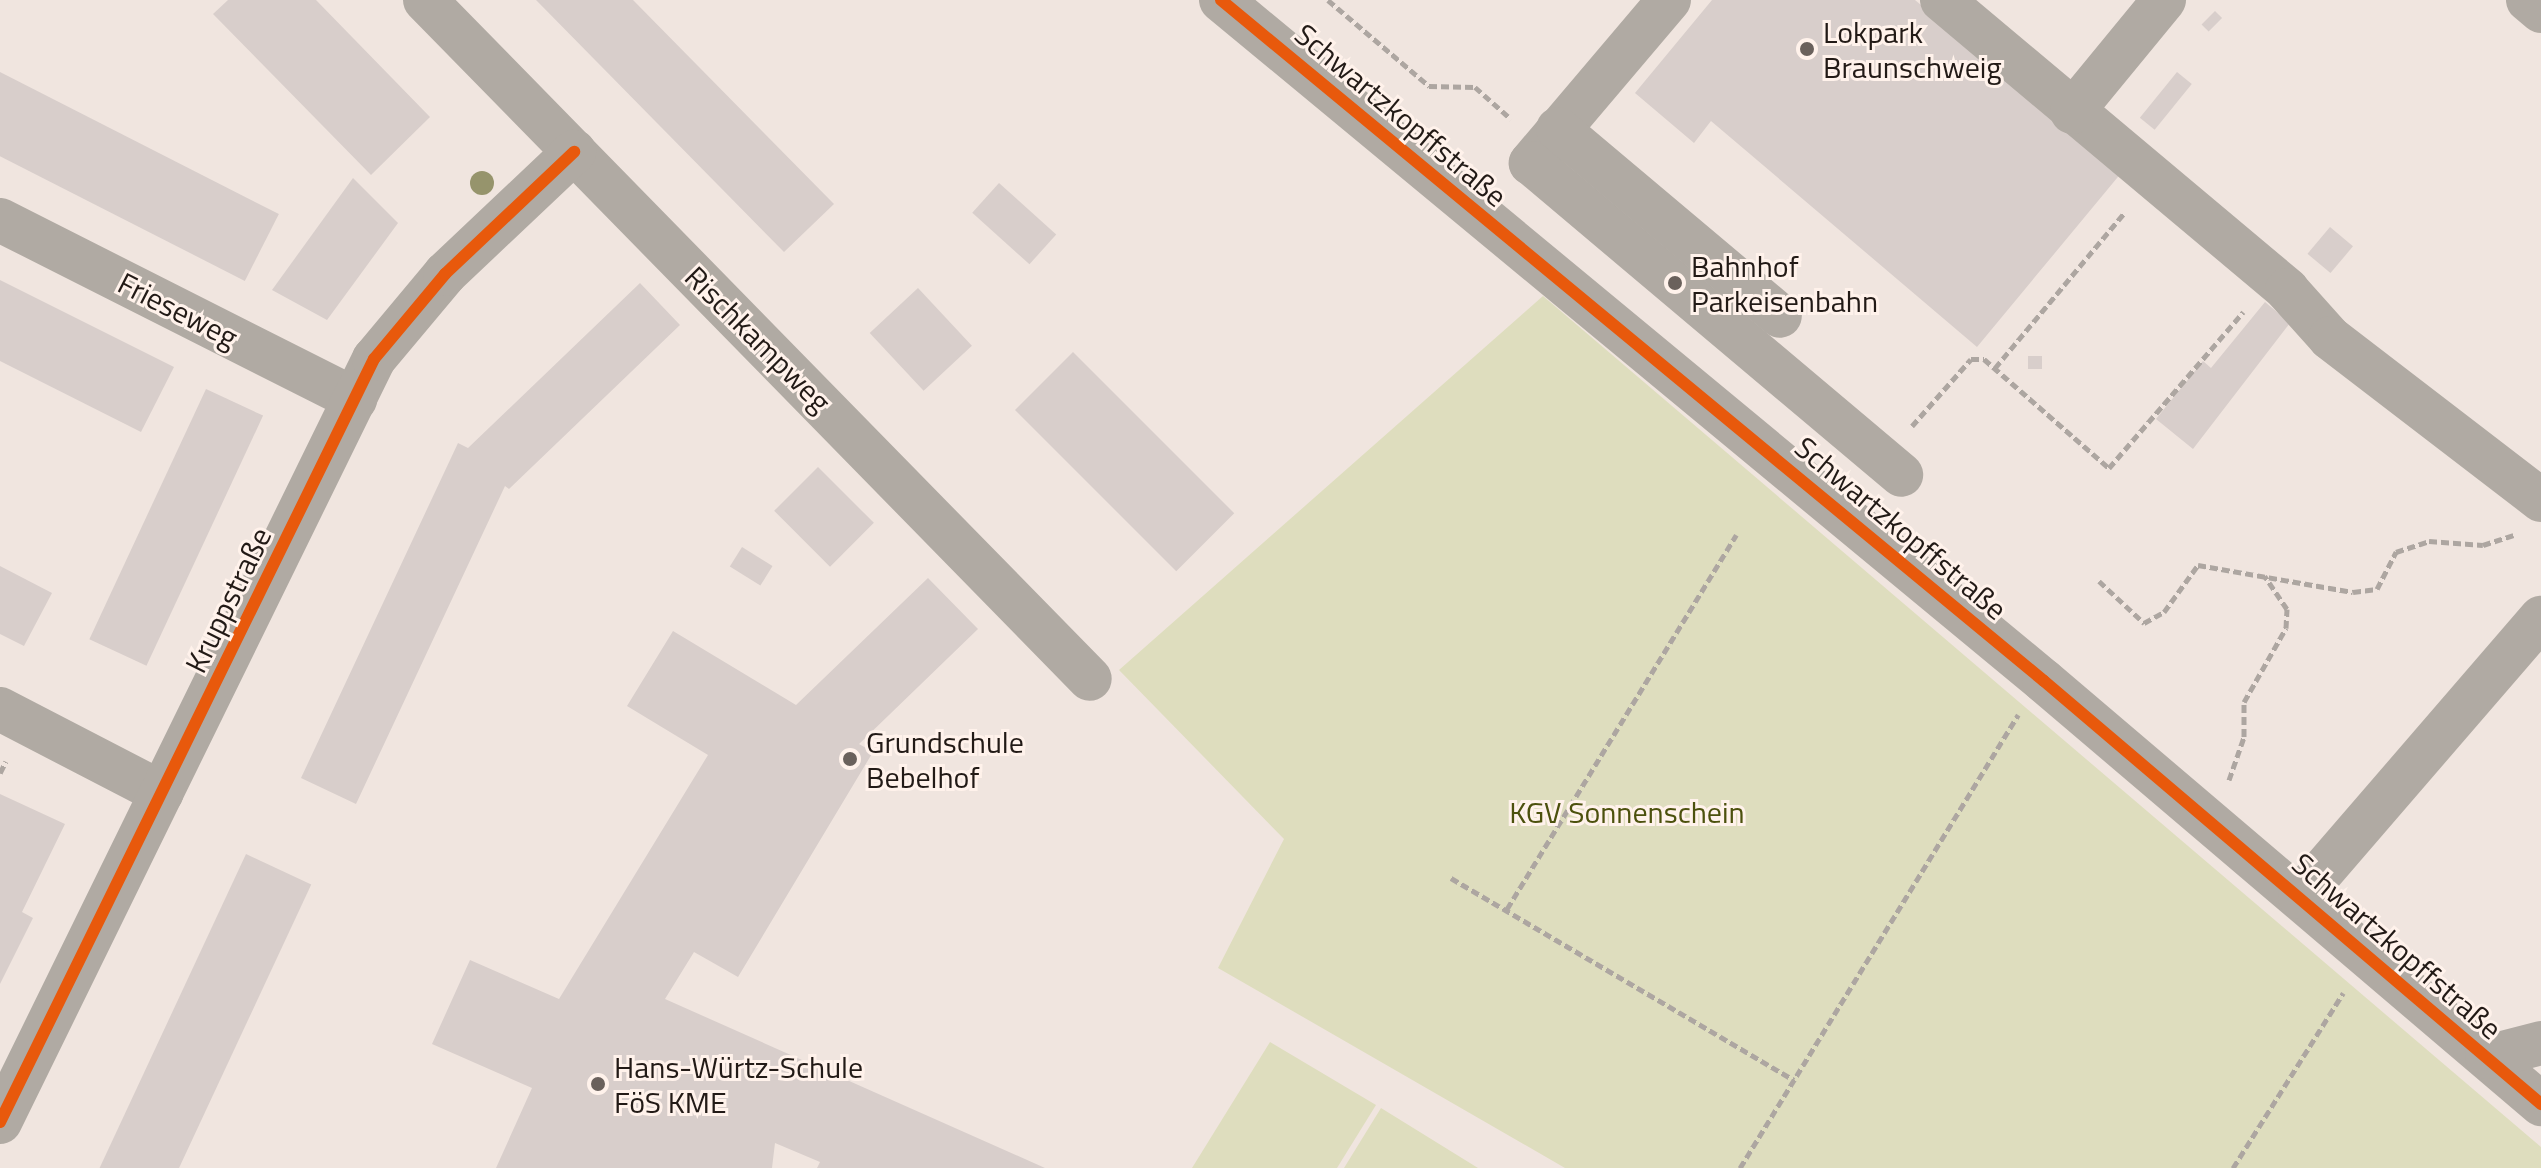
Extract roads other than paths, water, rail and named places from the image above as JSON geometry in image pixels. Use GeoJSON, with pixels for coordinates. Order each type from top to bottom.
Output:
{"type":"FeatureCollection","features":[{"type":"Feature","properties":{"kind":"street","name":"Rischkampweg"},"geometry":{"type":"LineString","coordinates":[[425,0],[1090,679]]}},
{"type":"Feature","properties":{"kind":"street","name":"Schwartzkopffstraße"},"geometry":{"type":"LineString","coordinates":[[1221,0],[2044,681],[2370,954],[2541,1104]]}},
{"type":"Feature","properties":{"kind":"street"},"geometry":{"type":"LineString","coordinates":[[1669,0],[1531,163],[1901,475]]}},
{"type":"Feature","properties":{"kind":"street"},"geometry":{"type":"LineString","coordinates":[[1942,0],[2151,180],[2272,279],[2330,338],[2531,494]]}},
{"type":"Feature","properties":{"kind":"street"},"geometry":{"type":"LineString","coordinates":[[2072,112],[2164,0]]}},
{"type":"Feature","properties":{"kind":"street"},"geometry":{"type":"LineString","coordinates":[[1550,138],[1780,316]]}},
{"type":"Feature","properties":{"kind":"street","name":"Kruppstraße"},"geometry":{"type":"LineString","coordinates":[[0,1122],[374,359],[414,309],[574,152]]}},
{"type":"Feature","properties":{"kind":"street","name":"Frieseweg"},"geometry":{"type":"LineString","coordinates":[[0,220],[355,399]]}},
{"type":"Feature","properties":{"kind":"street"},"geometry":{"type":"LineString","coordinates":[[2300,897],[2541,618]]}},
{"type":"Feature","properties":{"kind":"street"},"geometry":{"type":"LineString","coordinates":[[0,709],[162,793]]}},
{"type":"Feature","properties":{"kind":"street"},"geometry":{"type":"LineString","coordinates":[[2487,1057],[2541,1043]]}},
{"type":"Feature","properties":{"kind":"place","name":"Lokpark Braunschweig"},"geometry":{"type":"Point","coordinates":[1807,49]}},
{"type":"Feature","properties":{"kind":"place","name":"Bahnhof Parkeisenbahn"},"geometry":{"type":"Point","coordinates":[1675,283]}},
{"type":"Feature","properties":{"kind":"place","name":"Grundschule Bebelhof"},"geometry":{"type":"Point","coordinates":[850,759]}},
{"type":"Feature","properties":{"kind":"place","name":"Hans-Würtz-Schule FöS KME"},"geometry":{"type":"Point","coordinates":[598,1084]}},
{"type":"Feature","properties":{"kind":"park label","name":"KGV Sonnenschein"},"geometry":{"type":"Point","coordinates":[1627,812]}}]}
